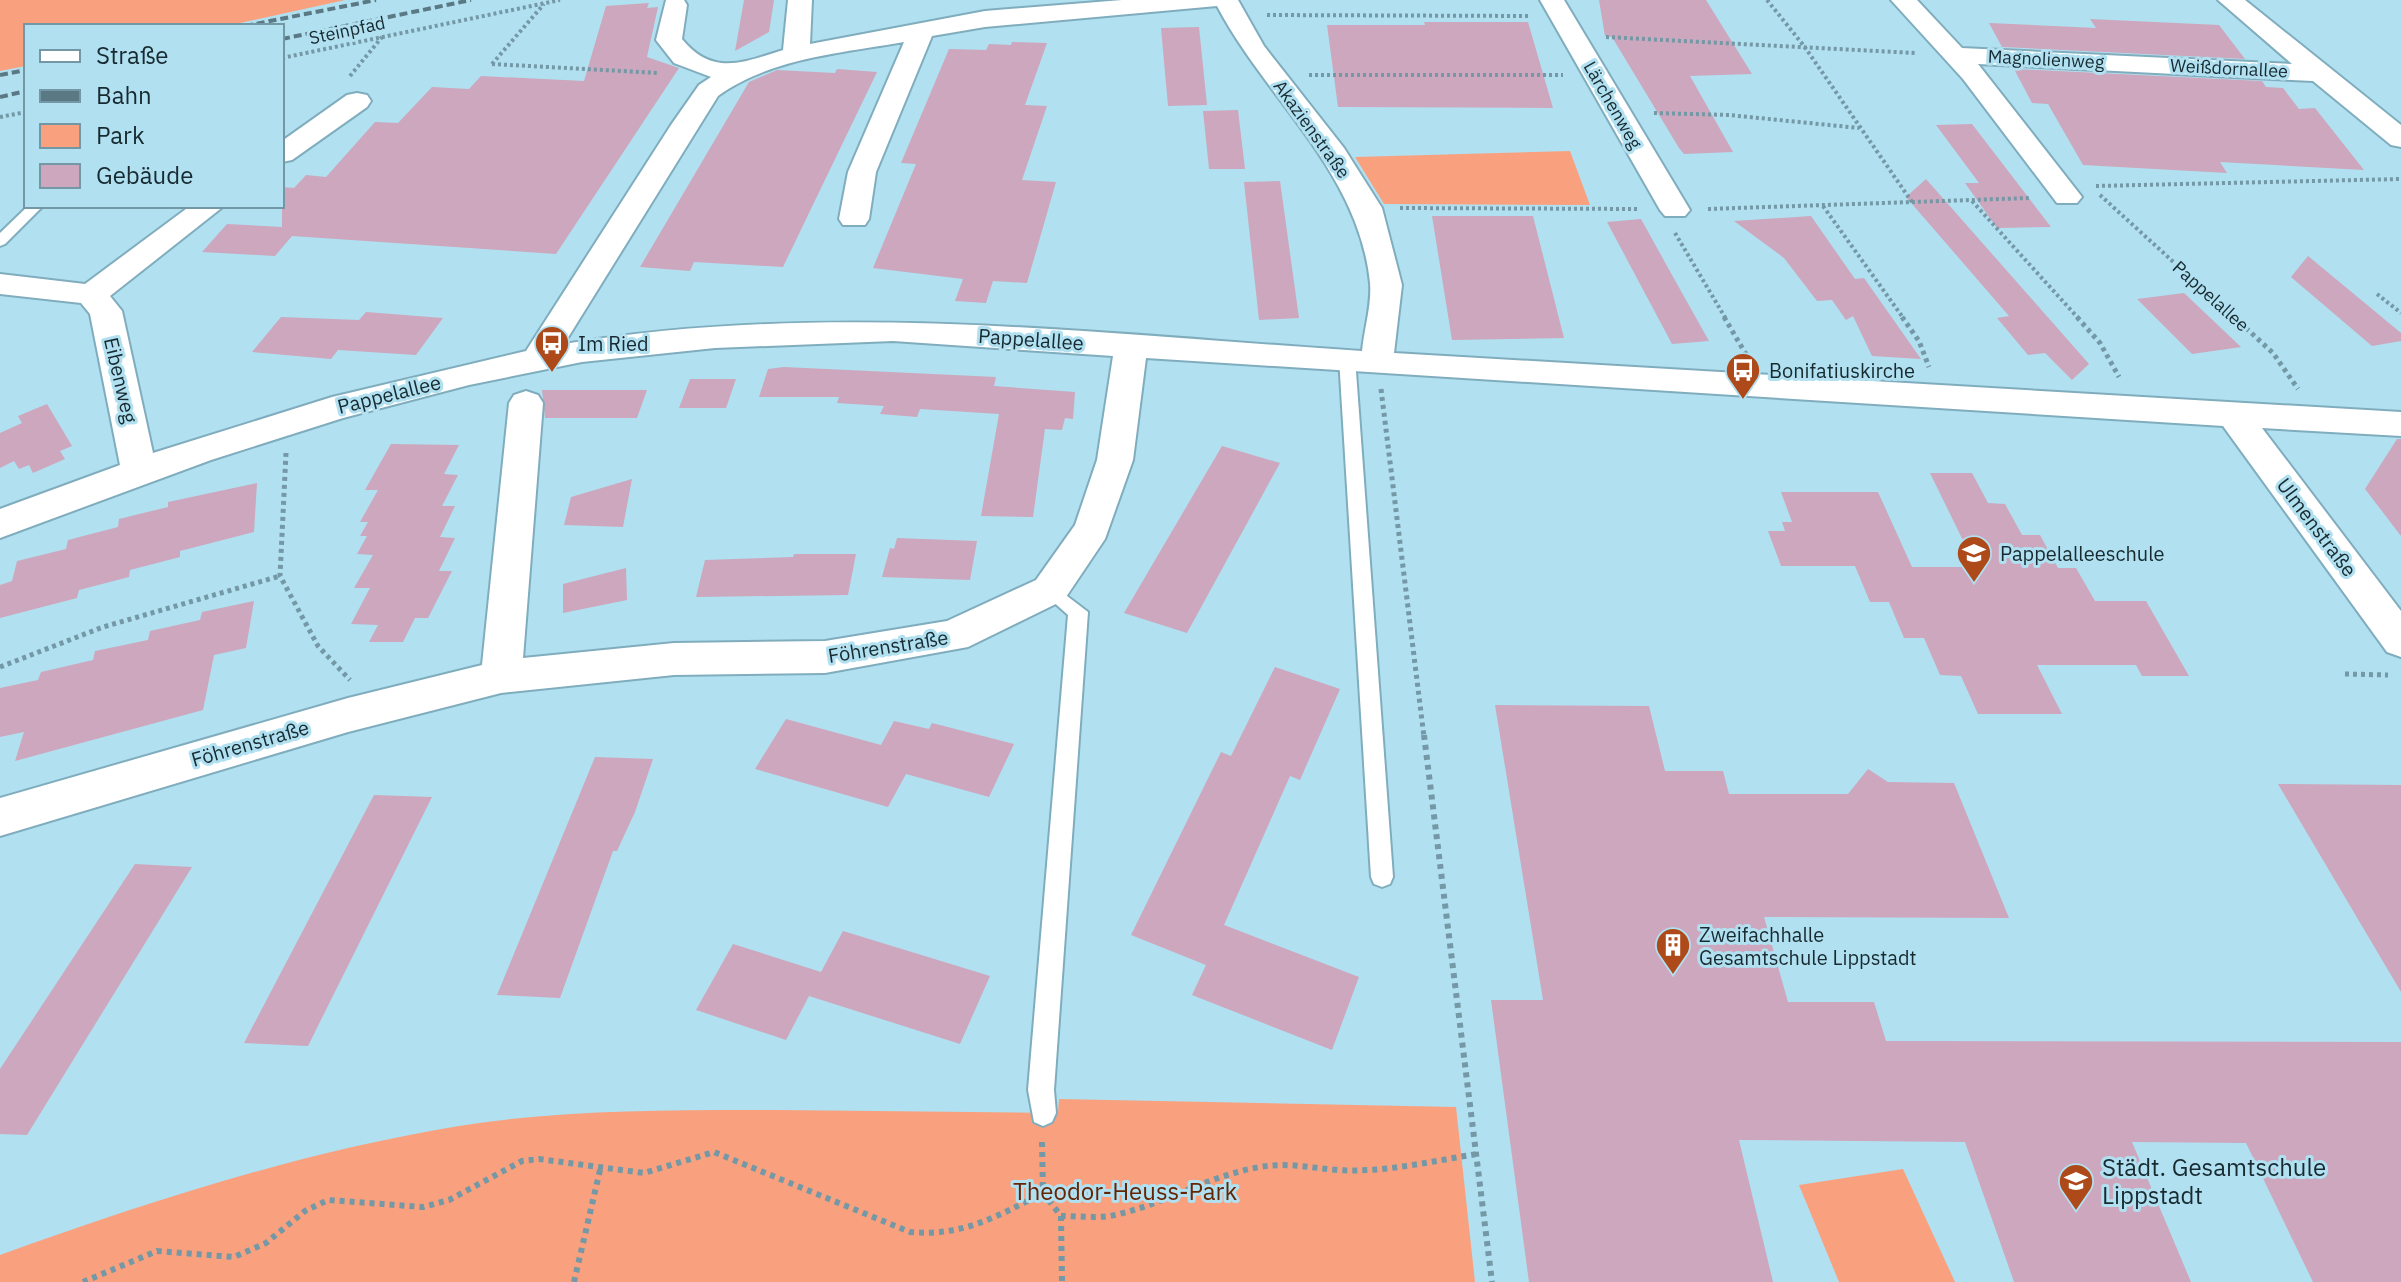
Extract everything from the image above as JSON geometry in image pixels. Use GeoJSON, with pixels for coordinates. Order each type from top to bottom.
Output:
{"type":"FeatureCollection","features":[{"type":"Feature","properties":{"kind":"street"},"geometry":{"type":"LineString","coordinates":[[796,54],[800,0]]}},
{"type":"Feature","properties":{"kind":"street"},"geometry":{"type":"LineString","coordinates":[[537,360],[719,83],[796,54],[985,19],[1210,0]]}},
{"type":"Feature","properties":{"kind":"street","name":"Magnolienweg"},"geometry":{"type":"LineString","coordinates":[[1903,0],[2079,192]]}},
{"type":"Feature","properties":{"kind":"street","name":"Weißdornallee"},"geometry":{"type":"LineString","coordinates":[[2230,0],[2401,139]]}},
{"type":"Feature","properties":{"kind":"street"},"geometry":{"type":"LineString","coordinates":[[675,5],[669,40],[683,57],[719,83]]}},
{"type":"Feature","properties":{"kind":"street","name":"Akazienstraße"},"geometry":{"type":"LineString","coordinates":[[1230,8],[1272,76],[1334,154],[1367,208],[1386,285],[1362,359]]}},
{"type":"Feature","properties":{"kind":"street","name":"Lärchenweg"},"geometry":{"type":"LineString","coordinates":[[1562,17],[1675,210]]}},
{"type":"Feature","properties":{"kind":"street"},"geometry":{"type":"LineString","coordinates":[[854,219],[862,172],[922,30]]}},
{"type":"Feature","properties":{"kind":"street","name":"Magnolienweg"},"geometry":{"type":"LineString","coordinates":[[1955,55],[2138,64]]}},
{"type":"Feature","properties":{"kind":"street","name":"Weißdornallee"},"geometry":{"type":"LineString","coordinates":[[2138,64],[2320,73]]}},
{"type":"Feature","properties":{"kind":"street"},"geometry":{"type":"LineString","coordinates":[[284,153],[357,101]]}},
{"type":"Feature","properties":{"kind":"street"},"geometry":{"type":"LineString","coordinates":[[0,284],[91,295],[206,208]]}},
{"type":"Feature","properties":{"kind":"street","name":"Eibenweg"},"geometry":{"type":"LineString","coordinates":[[91,295],[106,311],[139,469]]}},
{"type":"Feature","properties":{"kind":"street","name":"Pappelallee"},"geometry":{"type":"LineString","coordinates":[[0,524],[139,469],[288,420],[537,360],[673,340],[800,333],[893,331],[1362,359],[1765,388],[2401,424]]}},
{"type":"Feature","properties":{"kind":"street","name":"Föhrenstraße"},"geometry":{"type":"LineString","coordinates":[[0,817],[348,715],[501,677],[674,659],[825,657],[954,636],[1050,590],[1092,529],[1115,460],[1131,345]]}},
{"type":"Feature","properties":{"kind":"street"},"geometry":{"type":"LineString","coordinates":[[501,677],[526,403]]}},
{"type":"Feature","properties":{"kind":"street","name":"Ulmenstraße"},"geometry":{"type":"LineString","coordinates":[[2232,413],[2401,641]]}},
{"type":"Feature","properties":{"kind":"lane"},"geometry":{"type":"LineString","coordinates":[[0,241],[34,208]]}},
{"type":"Feature","properties":{"kind":"lane"},"geometry":{"type":"LineString","coordinates":[[1362,359],[1382,877]]}},
{"type":"Feature","properties":{"kind":"lane"},"geometry":{"type":"LineString","coordinates":[[1043,1113],[1041,1090],[1078,612],[1050,590]]}},
{"type":"Feature","properties":{"kind":"path","name":"Steinpfad"},"geometry":{"type":"LineString","coordinates":[[284,58],[560,0]]}},
{"type":"Feature","properties":{"kind":"path"},"geometry":{"type":"LineString","coordinates":[[1767,0],[1804,46],[1912,202]]}},
{"type":"Feature","properties":{"kind":"path"},"geometry":{"type":"LineString","coordinates":[[544,3],[492,64],[668,74],[719,83]]}},
{"type":"Feature","properties":{"kind":"path"},"geometry":{"type":"LineString","coordinates":[[1230,8],[1562,17],[1804,46],[1955,55]]}},
{"type":"Feature","properties":{"kind":"path"},"geometry":{"type":"LineString","coordinates":[[357,101],[339,90],[382,37]]}},
{"type":"Feature","properties":{"kind":"path"},"geometry":{"type":"LineString","coordinates":[[1272,76],[1596,75]]}},
{"type":"Feature","properties":{"kind":"path"},"geometry":{"type":"LineString","coordinates":[[0,117],[24,112]]}},
{"type":"Feature","properties":{"kind":"path"},"geometry":{"type":"LineString","coordinates":[[1618,113],[1729,115],[1860,128]]}},
{"type":"Feature","properties":{"kind":"path"},"geometry":{"type":"LineString","coordinates":[[1367,208],[1675,210],[1971,200],[2079,192],[2401,179]]}},
{"type":"Feature","properties":{"kind":"path","name":"Pappelallee"},"geometry":{"type":"LineString","coordinates":[[2079,192],[2273,353],[2319,419]]}},
{"type":"Feature","properties":{"kind":"path"},"geometry":{"type":"LineString","coordinates":[[1971,200],[2100,343],[2135,407]]}},
{"type":"Feature","properties":{"kind":"path"},"geometry":{"type":"LineString","coordinates":[[1823,205],[1919,341],[1939,396]]}},
{"type":"Feature","properties":{"kind":"path"},"geometry":{"type":"LineString","coordinates":[[1675,210],[1663,213],[1765,388]]}},
{"type":"Feature","properties":{"kind":"path"},"geometry":{"type":"LineString","coordinates":[[2377,294],[2401,313]]}},
{"type":"Feature","properties":{"kind":"path"},"geometry":{"type":"LineString","coordinates":[[1362,359],[1477,1154],[1492,1282]]}},
{"type":"Feature","properties":{"kind":"path"},"geometry":{"type":"LineString","coordinates":[[288,420],[280,576],[318,646],[355,686],[348,715]]}},
{"type":"Feature","properties":{"kind":"path"},"geometry":{"type":"LineString","coordinates":[[0,667],[40,649],[174,604],[280,576]]}},
{"type":"Feature","properties":{"kind":"path"},"geometry":{"type":"LineString","coordinates":[[2345,674],[2401,675]]}},
{"type":"Feature","properties":{"kind":"path"},"geometry":{"type":"LineString","coordinates":[[1043,1113],[1040,1164],[1043,1193],[1061,1216],[1062,1282]]}},
{"type":"Feature","properties":{"kind":"path"},"geometry":{"type":"LineString","coordinates":[[83,1282],[157,1251],[234,1257],[266,1243],[305,1211],[328,1200],[423,1207],[449,1200],[522,1161],[539,1159],[600,1170],[644,1173],[714,1152],[910,1232],[936,1236],[958,1235],[1043,1193]]}},
{"type":"Feature","properties":{"kind":"path"},"geometry":{"type":"LineString","coordinates":[[1061,1216],[1108,1216],[1140,1207],[1183,1186],[1220,1174],[1263,1166],[1292,1163],[1338,1170],[1383,1169],[1477,1154]]}},
{"type":"Feature","properties":{"kind":"path"},"geometry":{"type":"LineString","coordinates":[[574,1282],[600,1170]]}},
{"type":"Feature","properties":{"kind":"green space"},"geometry":{"type":"Polygon","coordinates":[[[0,0],[345,0],[235,24],[24,24],[24,66],[0,71],[0,0]]]}},
{"type":"Feature","properties":{"kind":"green space"},"geometry":{"type":"Polygon","coordinates":[[[1570,151],[1590,205],[1384,204],[1355,157],[1570,151]]]}},
{"type":"Feature","properties":{"kind":"green space","name":"Theodor-Heuss-Park"},"geometry":{"type":"Polygon","coordinates":[[[1059,1099],[1456,1107],[1475,1282],[0,1282],[0,1255],[113,1216],[284,1164],[459,1126],[579,1113],[659,1111],[1058,1113],[1059,1099]]]}},
{"type":"Feature","properties":{"kind":"green space"},"geometry":{"type":"Polygon","coordinates":[[[1903,1169],[1955,1282],[1839,1282],[1799,1185],[1903,1169]]]}},
{"type":"Feature","properties":{"kind":"building"},"geometry":{"type":"Polygon","coordinates":[[[744,0],[774,0],[769,32],[735,51],[744,0]]]}},
{"type":"Feature","properties":{"kind":"building"},"geometry":{"type":"Polygon","coordinates":[[[1599,0],[1706,0],[1752,74],[1690,76],[1733,152],[1684,154],[1612,37],[1605,36],[1599,0]]]}},
{"type":"Feature","properties":{"kind":"building"},"geometry":{"type":"Polygon","coordinates":[[[649,3],[647,8],[658,7],[647,57],[679,68],[556,254],[292,236],[275,256],[202,252],[227,224],[282,227],[284,187],[294,188],[306,175],[326,177],[375,122],[398,123],[432,87],[469,89],[481,76],[584,81],[606,6],[649,3]]]}},
{"type":"Feature","properties":{"kind":"building"},"geometry":{"type":"Polygon","coordinates":[[[2090,19],[2219,25],[2245,59],[2002,47],[1989,23],[2096,28],[2090,19]]]}},
{"type":"Feature","properties":{"kind":"building"},"geometry":{"type":"Polygon","coordinates":[[[1424,22],[1528,22],[1553,108],[1338,107],[1327,25],[1425,25],[1424,22]]]}},
{"type":"Feature","properties":{"kind":"building"},"geometry":{"type":"Polygon","coordinates":[[[1199,27],[1207,105],[1168,106],[1161,28],[1199,27]]]}},
{"type":"Feature","properties":{"kind":"building"},"geometry":{"type":"Polygon","coordinates":[[[1012,42],[1047,43],[1025,105],[1047,106],[1022,180],[1056,182],[1027,283],[993,281],[986,303],[955,301],[963,279],[873,268],[916,164],[901,163],[949,49],[986,50],[989,44],[1011,45],[1012,42]]]}},
{"type":"Feature","properties":{"kind":"building"},"geometry":{"type":"Polygon","coordinates":[[[837,69],[877,72],[783,267],[694,262],[690,271],[640,267],[749,82],[777,70],[835,73],[837,69]]]}},
{"type":"Feature","properties":{"kind":"building"},"geometry":{"type":"Polygon","coordinates":[[[2014,69],[2262,81],[2266,87],[2283,88],[2299,109],[2315,108],[2364,170],[2220,162],[2227,173],[2083,165],[2048,104],[2032,103],[2014,69]]]}},
{"type":"Feature","properties":{"kind":"building"},"geometry":{"type":"Polygon","coordinates":[[[1238,110],[1245,169],[1209,169],[1203,111],[1238,110]]]}},
{"type":"Feature","properties":{"kind":"building"},"geometry":{"type":"Polygon","coordinates":[[[1972,124],[2051,227],[1997,228],[1965,183],[1979,183],[1936,125],[1972,124]]]}},
{"type":"Feature","properties":{"kind":"building"},"geometry":{"type":"Polygon","coordinates":[[[1926,179],[2089,364],[2072,380],[2045,353],[2028,355],[1997,318],[2009,316],[1906,197],[1926,179]]]}},
{"type":"Feature","properties":{"kind":"building"},"geometry":{"type":"Polygon","coordinates":[[[1280,181],[1299,318],[1259,320],[1244,182],[1280,181]]]}},
{"type":"Feature","properties":{"kind":"building"},"geometry":{"type":"Polygon","coordinates":[[[1432,216],[1533,216],[1564,338],[1452,340],[1432,216]]]}},
{"type":"Feature","properties":{"kind":"building"},"geometry":{"type":"Polygon","coordinates":[[[1811,216],[1855,279],[1864,278],[1921,359],[1872,356],[1853,316],[1846,320],[1832,300],[1817,301],[1784,258],[1734,221],[1811,216]]]}},
{"type":"Feature","properties":{"kind":"building"},"geometry":{"type":"Polygon","coordinates":[[[1641,219],[1709,341],[1672,344],[1607,222],[1641,219]]]}},
{"type":"Feature","properties":{"kind":"building"},"geometry":{"type":"Polygon","coordinates":[[[2308,256],[2401,333],[2401,341],[2372,346],[2291,277],[2308,256]]]}},
{"type":"Feature","properties":{"kind":"building"},"geometry":{"type":"Polygon","coordinates":[[[2184,293],[2241,347],[2192,354],[2137,299],[2184,293]]]}},
{"type":"Feature","properties":{"kind":"building"},"geometry":{"type":"Polygon","coordinates":[[[366,312],[443,318],[416,355],[338,350],[331,359],[252,352],[281,317],[359,320],[366,312]]]}},
{"type":"Feature","properties":{"kind":"building"},"geometry":{"type":"Polygon","coordinates":[[[784,367],[996,377],[994,386],[1075,392],[1073,419],[1065,418],[1062,430],[1045,429],[1033,517],[981,516],[999,414],[920,409],[917,417],[880,414],[884,406],[837,403],[839,397],[759,397],[768,369],[784,367]]]}},
{"type":"Feature","properties":{"kind":"building"},"geometry":{"type":"Polygon","coordinates":[[[690,379],[736,379],[726,408],[679,408],[690,379]]]}},
{"type":"Feature","properties":{"kind":"building"},"geometry":{"type":"Polygon","coordinates":[[[542,390],[647,390],[637,418],[545,418],[542,390]]]}},
{"type":"Feature","properties":{"kind":"building"},"geometry":{"type":"Polygon","coordinates":[[[47,404],[72,446],[60,451],[65,459],[33,473],[29,465],[19,469],[14,461],[0,468],[0,433],[22,423],[18,416],[47,404]]]}},
{"type":"Feature","properties":{"kind":"building"},"geometry":{"type":"Polygon","coordinates":[[[2397,439],[2401,439],[2401,536],[2365,489],[2397,439]]]}},
{"type":"Feature","properties":{"kind":"building"},"geometry":{"type":"Polygon","coordinates":[[[391,444],[459,445],[444,474],[458,475],[442,506],[455,506],[440,537],[455,538],[439,571],[452,571],[428,618],[415,618],[403,642],[369,642],[378,625],[351,624],[370,588],[354,588],[373,555],[357,554],[367,536],[360,536],[368,522],[360,522],[378,490],[365,490],[391,444]]]}},
{"type":"Feature","properties":{"kind":"building"},"geometry":{"type":"Polygon","coordinates":[[[1222,446],[1280,463],[1187,633],[1124,613],[1222,446]]]}},
{"type":"Feature","properties":{"kind":"building","name":"Pappelalleeschule"},"geometry":{"type":"Polygon","coordinates":[[[1930,473],[1972,473],[1988,503],[2005,504],[2022,535],[2040,535],[2058,568],[2076,568],[2095,601],[2146,601],[2189,676],[2142,676],[2136,665],[2037,665],[2062,714],[1978,714],[1961,676],[1940,675],[1924,638],[1904,638],[1889,602],[1870,602],[1855,566],[1781,566],[1768,531],[1785,531],[1782,522],[1792,522],[1781,492],[1878,492],[1912,567],[1976,567],[1930,473]]]}},
{"type":"Feature","properties":{"kind":"building"},"geometry":{"type":"Polygon","coordinates":[[[632,479],[623,527],[564,525],[571,497],[632,479]]]}},
{"type":"Feature","properties":{"kind":"building"},"geometry":{"type":"Polygon","coordinates":[[[257,483],[254,532],[180,551],[180,557],[130,570],[129,577],[79,590],[77,598],[0,618],[0,585],[12,581],[17,561],[66,549],[68,540],[118,527],[119,519],[168,507],[168,502],[257,483]]]}},
{"type":"Feature","properties":{"kind":"building"},"geometry":{"type":"Polygon","coordinates":[[[897,538],[977,541],[970,580],[882,577],[890,548],[894,549],[897,538]]]}},
{"type":"Feature","properties":{"kind":"building"},"geometry":{"type":"Polygon","coordinates":[[[794,554],[856,554],[848,595],[696,597],[705,560],[793,557],[794,554]]]}},
{"type":"Feature","properties":{"kind":"building"},"geometry":{"type":"Polygon","coordinates":[[[626,568],[627,600],[563,613],[563,584],[626,568]]]}},
{"type":"Feature","properties":{"kind":"building"},"geometry":{"type":"Polygon","coordinates":[[[254,601],[246,648],[214,655],[203,710],[15,761],[24,732],[0,737],[0,688],[38,680],[41,672],[93,660],[95,651],[148,640],[150,631],[200,620],[202,612],[254,601]]]}},
{"type":"Feature","properties":{"kind":"building"},"geometry":{"type":"Polygon","coordinates":[[[1275,667],[1340,689],[1300,780],[1290,776],[1224,925],[1359,977],[1332,1050],[1192,995],[1206,965],[1131,935],[1221,752],[1231,756],[1275,667]]]}},
{"type":"Feature","properties":{"kind":"building"},"geometry":{"type":"Polygon","coordinates":[[[1495,705],[1649,706],[1665,771],[1723,771],[1729,794],[1848,794],[1868,769],[1888,782],[1954,783],[2009,918],[1764,917],[1788,1002],[1874,1002],[1886,1041],[2401,1042],[2401,1282],[2313,1282],[2246,1143],[2132,1142],[2191,1282],[2014,1282],[1965,1142],[1739,1140],[1773,1282],[1529,1282],[1491,1000],[1543,1000],[1495,705]]]}},
{"type":"Feature","properties":{"kind":"building"},"geometry":{"type":"Polygon","coordinates":[[[786,719],[881,745],[894,721],[929,729],[932,723],[1014,744],[989,797],[906,774],[888,807],[755,769],[786,719]]]}},
{"type":"Feature","properties":{"kind":"building"},"geometry":{"type":"Polygon","coordinates":[[[595,757],[653,759],[635,812],[617,851],[613,851],[560,998],[497,995],[595,757]]]}},
{"type":"Feature","properties":{"kind":"building"},"geometry":{"type":"Polygon","coordinates":[[[2278,784],[2401,785],[2401,992],[2278,784]]]}},
{"type":"Feature","properties":{"kind":"building"},"geometry":{"type":"Polygon","coordinates":[[[374,795],[432,797],[308,1046],[244,1043],[374,795]]]}},
{"type":"Feature","properties":{"kind":"building"},"geometry":{"type":"Polygon","coordinates":[[[135,864],[192,867],[27,1135],[0,1134],[0,1069],[135,864]]]}},
{"type":"Feature","properties":{"kind":"building"},"geometry":{"type":"Polygon","coordinates":[[[843,931],[990,976],[960,1044],[809,996],[786,1040],[696,1010],[733,944],[821,972],[843,931]]]}},
{"type":"Feature","properties":{"kind":"railway"},"geometry":{"type":"LineString","coordinates":[[255,24],[376,0]]}},
{"type":"Feature","properties":{"kind":"railway"},"geometry":{"type":"LineString","coordinates":[[284,39],[471,0]]}},
{"type":"Feature","properties":{"kind":"railway"},"geometry":{"type":"LineString","coordinates":[[0,75],[24,70]]}},
{"type":"Feature","properties":{"kind":"railway"},"geometry":{"type":"LineString","coordinates":[[0,97],[24,91]]}},
{"type":"Feature","properties":{"kind":"place","name":"Im Ried"},"geometry":{"type":"Point","coordinates":[552,374]}},
{"type":"Feature","properties":{"kind":"place","name":"Bonifatiuskirche"},"geometry":{"type":"Point","coordinates":[1743,401]}},
{"type":"Feature","properties":{"kind":"place","name":"Pappelalleeschule"},"geometry":{"type":"Point","coordinates":[1974,584]}},
{"type":"Feature","properties":{"kind":"place","name":"Zweifachhalle Gesamtschule Lippstadt"},"geometry":{"type":"Point","coordinates":[1673,976]}},
{"type":"Feature","properties":{"kind":"place","name":"Städt. Gesamtschule Lippstadt"},"geometry":{"type":"Point","coordinates":[2076,1212]}}]}
